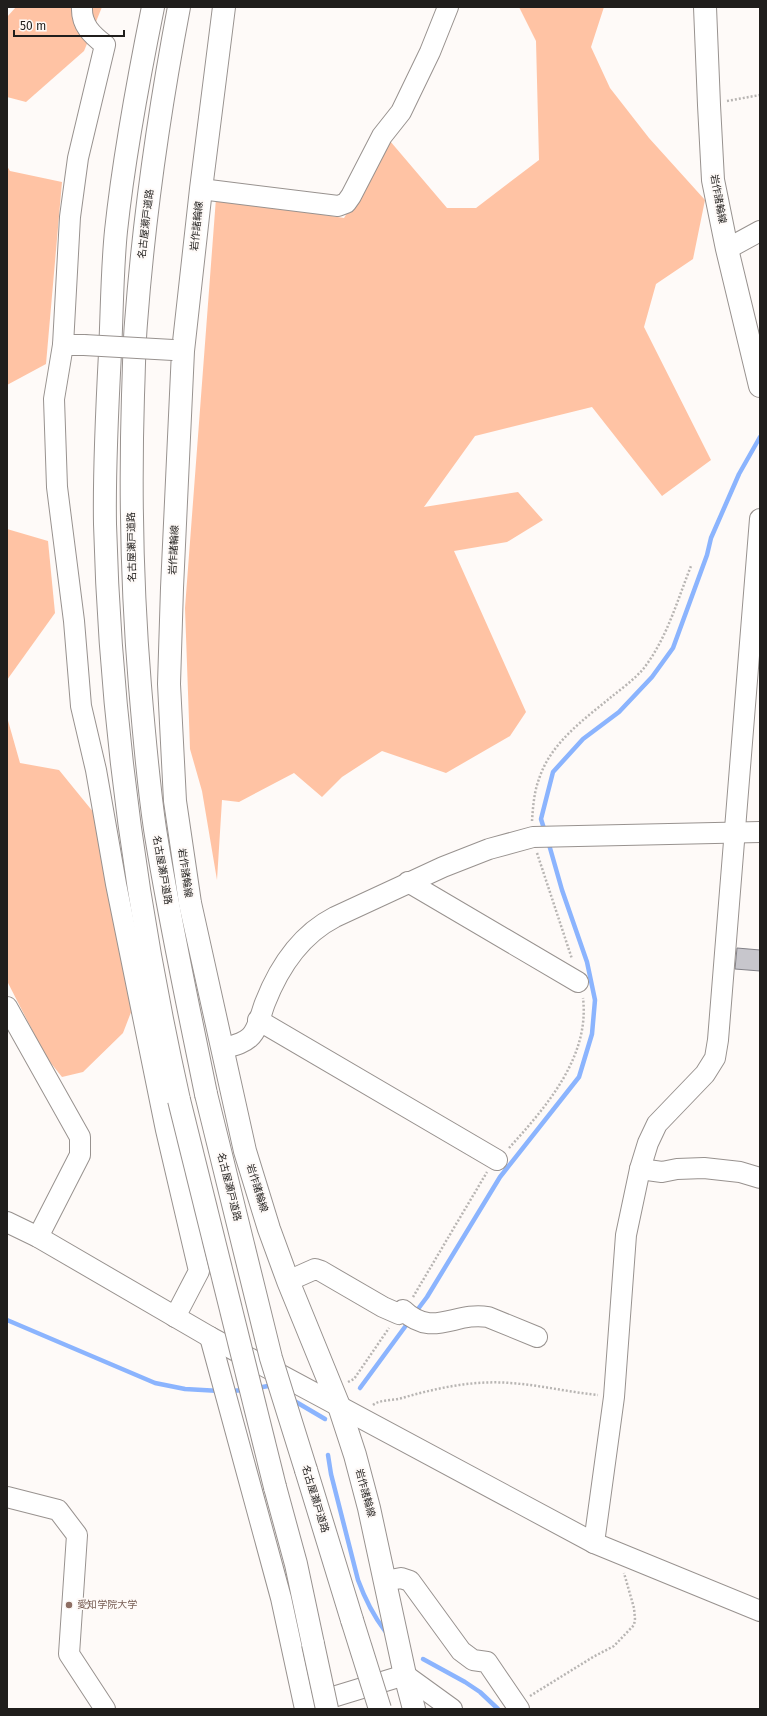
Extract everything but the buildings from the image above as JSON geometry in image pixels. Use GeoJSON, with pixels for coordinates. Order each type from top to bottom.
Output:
{"type":"FeatureCollection","features":[{"type":"Feature","properties":{"kind":"main road"},"geometry":{"type":"LineString","coordinates":[[153,7],[137,86],[116,232],[106,434],[105,522],[108,614],[118,722],[130,830],[153,975],[179,1100],[275,1487],[296,1564],[327,1709]]}},
{"type":"Feature","properties":{"kind":"main road","name":"名古屋瀬戸道路"},"geometry":{"type":"LineString","coordinates":[[180,7],[164,89],[144,233],[136,326],[132,433],[134,610],[154,827],[177,956],[206,1094],[271,1358],[380,1709]]}},
{"type":"Feature","properties":{"kind":"main road","name":"岩作諸輪線"},"geometry":{"type":"LineString","coordinates":[[224,7],[201,189],[178,350],[169,684],[174,794],[190,903],[245,1150],[269,1229],[288,1281],[339,1406],[369,1508],[405,1675],[414,1709]]}},
{"type":"Feature","properties":{"kind":"main road","name":"岩作諸輪線"},"geometry":{"type":"LineString","coordinates":[[706,7],[713,180],[760,386]]}},
{"type":"Feature","properties":{"kind":"street"},"geometry":{"type":"LineString","coordinates":[[82,7],[83,20],[91,34],[106,45],[78,158],[70,217],[62,345],[54,399],[57,487],[74,621],[81,706],[96,770],[116,884],[166,1130],[199,1271],[175,1317]]}},
{"type":"Feature","properties":{"kind":"street"},"geometry":{"type":"LineString","coordinates":[[201,189],[338,206],[346,202],[352,196],[382,136],[401,112],[430,52],[448,7]]}},
{"type":"Feature","properties":{"kind":"street"},"geometry":{"type":"LineString","coordinates":[[728,249],[760,232]]}},
{"type":"Feature","properties":{"kind":"street"},"geometry":{"type":"LineString","coordinates":[[62,345],[178,350]]}},
{"type":"Feature","properties":{"kind":"street"},"geometry":{"type":"LineString","coordinates":[[594,1543],[614,1397],[626,1235],[640,1169],[648,1143],[657,1124],[705,1074],[715,1058],[718,1040],[733,834],[760,519]]}},
{"type":"Feature","properties":{"kind":"street"},"geometry":{"type":"LineString","coordinates":[[222,1049],[242,1042],[253,1034],[268,995],[285,962],[295,948],[307,936],[323,924],[408,882],[489,849],[534,837],[733,834],[760,832]]}},
{"type":"Feature","properties":{"kind":"street"},"geometry":{"type":"LineString","coordinates":[[408,882],[578,982]]}},
{"type":"Feature","properties":{"kind":"street"},"geometry":{"type":"LineString","coordinates":[[7,1007],[80,1137],[80,1155],[38,1237]]}},
{"type":"Feature","properties":{"kind":"street"},"geometry":{"type":"LineString","coordinates":[[258,1020],[497,1160]]}},
{"type":"Feature","properties":{"kind":"street"},"geometry":{"type":"LineString","coordinates":[[640,1169],[662,1172],[677,1169],[704,1168],[740,1172],[760,1178]]}},
{"type":"Feature","properties":{"kind":"street"},"geometry":{"type":"LineString","coordinates":[[7,1222],[38,1237],[210,1337],[594,1543],[760,1611]]}},
{"type":"Feature","properties":{"kind":"street"},"geometry":{"type":"LineString","coordinates":[[288,1281],[315,1269],[383,1307],[399,1314],[403,1310],[424,1324],[432,1324],[480,1315],[537,1337]]}},
{"type":"Feature","properties":{"kind":"street"},"geometry":{"type":"LineString","coordinates":[[210,1337],[281,1598],[303,1708],[405,1675],[452,1709]]}},
{"type":"Feature","properties":{"kind":"street"},"geometry":{"type":"LineString","coordinates":[[7,1497],[58,1510],[77,1535],[69,1654],[105,1709]]}},
{"type":"Feature","properties":{"kind":"street"},"geometry":{"type":"LineString","coordinates":[[385,1581],[401,1578],[410,1581],[461,1651],[473,1660],[487,1662],[518,1707]]}},
{"type":"Feature","properties":{"kind":"path"},"geometry":{"type":"LineString","coordinates":[[709,105],[760,95]]}},
{"type":"Feature","properties":{"kind":"path"},"geometry":{"type":"LineString","coordinates":[[372,1406],[378,1402],[400,1399],[452,1386],[509,1382],[614,1397]]}},
{"type":"Feature","properties":{"kind":"path"},"geometry":{"type":"LineString","coordinates":[[518,1707],[593,1657],[614,1646],[634,1625],[634,1608],[623,1572],[629,1557]]}},
{"type":"Feature","properties":{"kind":"shaded area"},"geometry":{"type":"Polygon","coordinates":[[[16,7],[102,7],[84,51],[26,102],[7,97],[7,17],[16,7]]]}},
{"type":"Feature","properties":{"kind":"shaded area"},"geometry":{"type":"Polygon","coordinates":[[[519,7],[604,7],[591,47],[610,88],[649,138],[705,200],[693,259],[656,284],[644,327],[711,460],[662,496],[592,407],[475,436],[424,507],[518,492],[543,520],[507,542],[454,551],[526,712],[510,736],[446,773],[382,751],[342,777],[322,797],[294,773],[239,802],[222,800],[217,880],[202,791],[190,749],[185,608],[216,198],[344,218],[390,141],[447,208],[476,208],[539,160],[536,41],[519,7]]]}},
{"type":"Feature","properties":{"kind":"shaded area"},"geometry":{"type":"Polygon","coordinates":[[[7,166],[10,171],[62,182],[46,364],[7,385],[7,166]]]}},
{"type":"Feature","properties":{"kind":"shaded area"},"geometry":{"type":"Polygon","coordinates":[[[7,529],[48,541],[55,613],[7,680],[7,529]]]}},
{"type":"Feature","properties":{"kind":"shaded area"},"geometry":{"type":"Polygon","coordinates":[[[7,717],[20,763],[59,770],[94,813],[133,1007],[123,1033],[83,1072],[62,1077],[46,1057],[7,981],[7,717]]]}},
{"type":"Feature","properties":{"kind":"waterway"},"geometry":{"type":"LineString","coordinates":[[545,832],[541,819],[553,772],[583,739],[619,712],[652,677],[673,648],[707,555],[711,538],[739,474],[760,437]]}},
{"type":"Feature","properties":{"kind":"waterway"},"geometry":{"type":"LineString","coordinates":[[415,1313],[427,1297],[500,1177],[579,1077],[592,1034],[595,1000],[587,962],[562,890],[548,841]]}},
{"type":"Feature","properties":{"kind":"waterway"},"geometry":{"type":"LineString","coordinates":[[7,1320],[155,1383],[185,1389],[220,1391]]}},
{"type":"Feature","properties":{"kind":"waterway"},"geometry":{"type":"LineString","coordinates":[[360,1388],[410,1320]]}},
{"type":"Feature","properties":{"kind":"waterway"},"geometry":{"type":"LineString","coordinates":[[257,1388],[268,1386],[273,1389]]}},
{"type":"Feature","properties":{"kind":"waterway"},"geometry":{"type":"LineString","coordinates":[[229,1391],[246,1390]]}},
{"type":"Feature","properties":{"kind":"waterway"},"geometry":{"type":"LineString","coordinates":[[291,1399],[325,1419]]}},
{"type":"Feature","properties":{"kind":"waterway"},"geometry":{"type":"LineString","coordinates":[[328,1455],[331,1474],[358,1580],[363,1594],[385,1631]]}},
{"type":"Feature","properties":{"kind":"waterway"},"geometry":{"type":"LineString","coordinates":[[423,1659],[465,1682],[480,1692],[498,1709]]}},
{"type":"Feature","properties":{"kind":"place","name":"愛知学院大学"},"geometry":{"type":"Point","coordinates":[69,1605]}}]}
